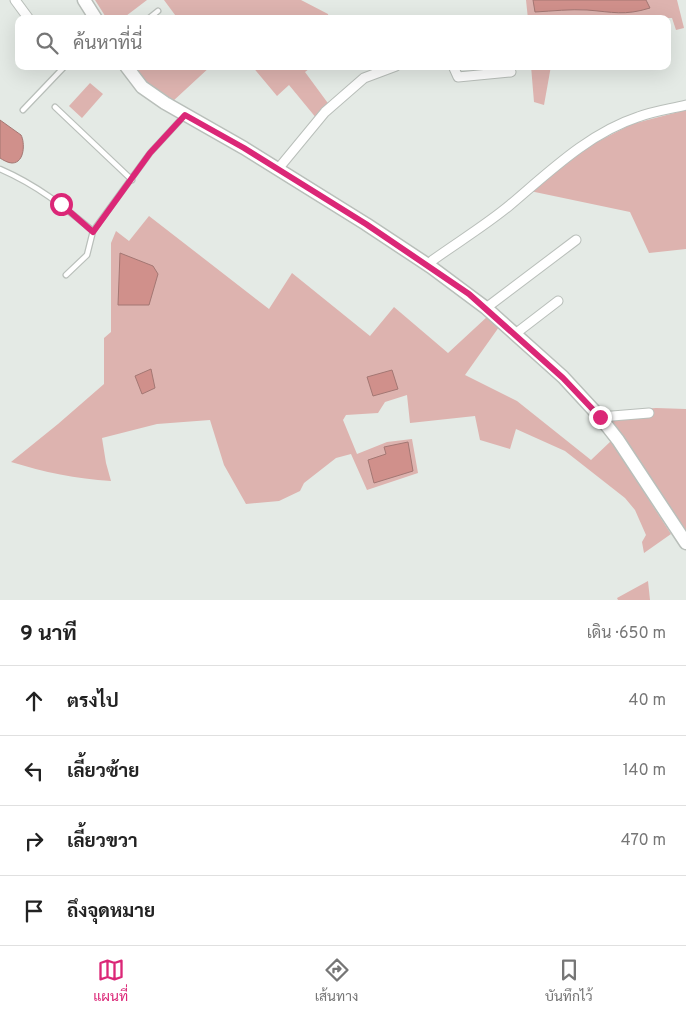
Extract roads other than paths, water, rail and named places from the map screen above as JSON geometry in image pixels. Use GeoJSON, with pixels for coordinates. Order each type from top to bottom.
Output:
{"type":"FeatureCollection","features":[{"type":"Feature","properties":{"kind":"street"},"geometry":{"type":"LineString","coordinates":[[84,0],[93,15]]}},
{"type":"Feature","properties":{"kind":"street"},"geometry":{"type":"LineString","coordinates":[[18,1],[27,15]]}},
{"type":"Feature","properties":{"kind":"street"},"geometry":{"type":"LineString","coordinates":[[129,70],[142,87],[185,115],[278,169],[428,265],[486,308],[563,378],[600,417],[618,440],[686,543]]}},
{"type":"Feature","properties":{"kind":"street"},"geometry":{"type":"LineString","coordinates":[[364,78],[367,70]]}},
{"type":"Feature","properties":{"kind":"street"},"geometry":{"type":"LineString","coordinates":[[278,169],[325,112],[364,78],[385,70]]}},
{"type":"Feature","properties":{"kind":"street"},"geometry":{"type":"LineString","coordinates":[[455,70],[458,77],[511,72]]}},
{"type":"Feature","properties":{"kind":"street"},"geometry":{"type":"LineString","coordinates":[[428,265],[432,260],[508,206],[576,150],[610,129],[637,117],[686,105]]}},
{"type":"Feature","properties":{"kind":"street"},"geometry":{"type":"LineString","coordinates":[[486,308],[576,240]]}},
{"type":"Feature","properties":{"kind":"street"},"geometry":{"type":"LineString","coordinates":[[515,334],[558,301]]}},
{"type":"Feature","properties":{"kind":"street"},"geometry":{"type":"LineString","coordinates":[[600,417],[649,413]]}},
{"type":"Feature","properties":{"kind":"lane"},"geometry":{"type":"LineString","coordinates":[[153,15],[158,11]]}},
{"type":"Feature","properties":{"kind":"lane"},"geometry":{"type":"LineString","coordinates":[[23,110],[61,70]]}},
{"type":"Feature","properties":{"kind":"lane"},"geometry":{"type":"LineString","coordinates":[[55,106],[132,180]]}},
{"type":"Feature","properties":{"kind":"lane"},"geometry":{"type":"LineString","coordinates":[[66,275],[87,254],[93,232],[150,153],[185,115]]}},
{"type":"Feature","properties":{"kind":"lane"},"geometry":{"type":"LineString","coordinates":[[0,169],[40,189],[61,204],[93,232]]}}]}
